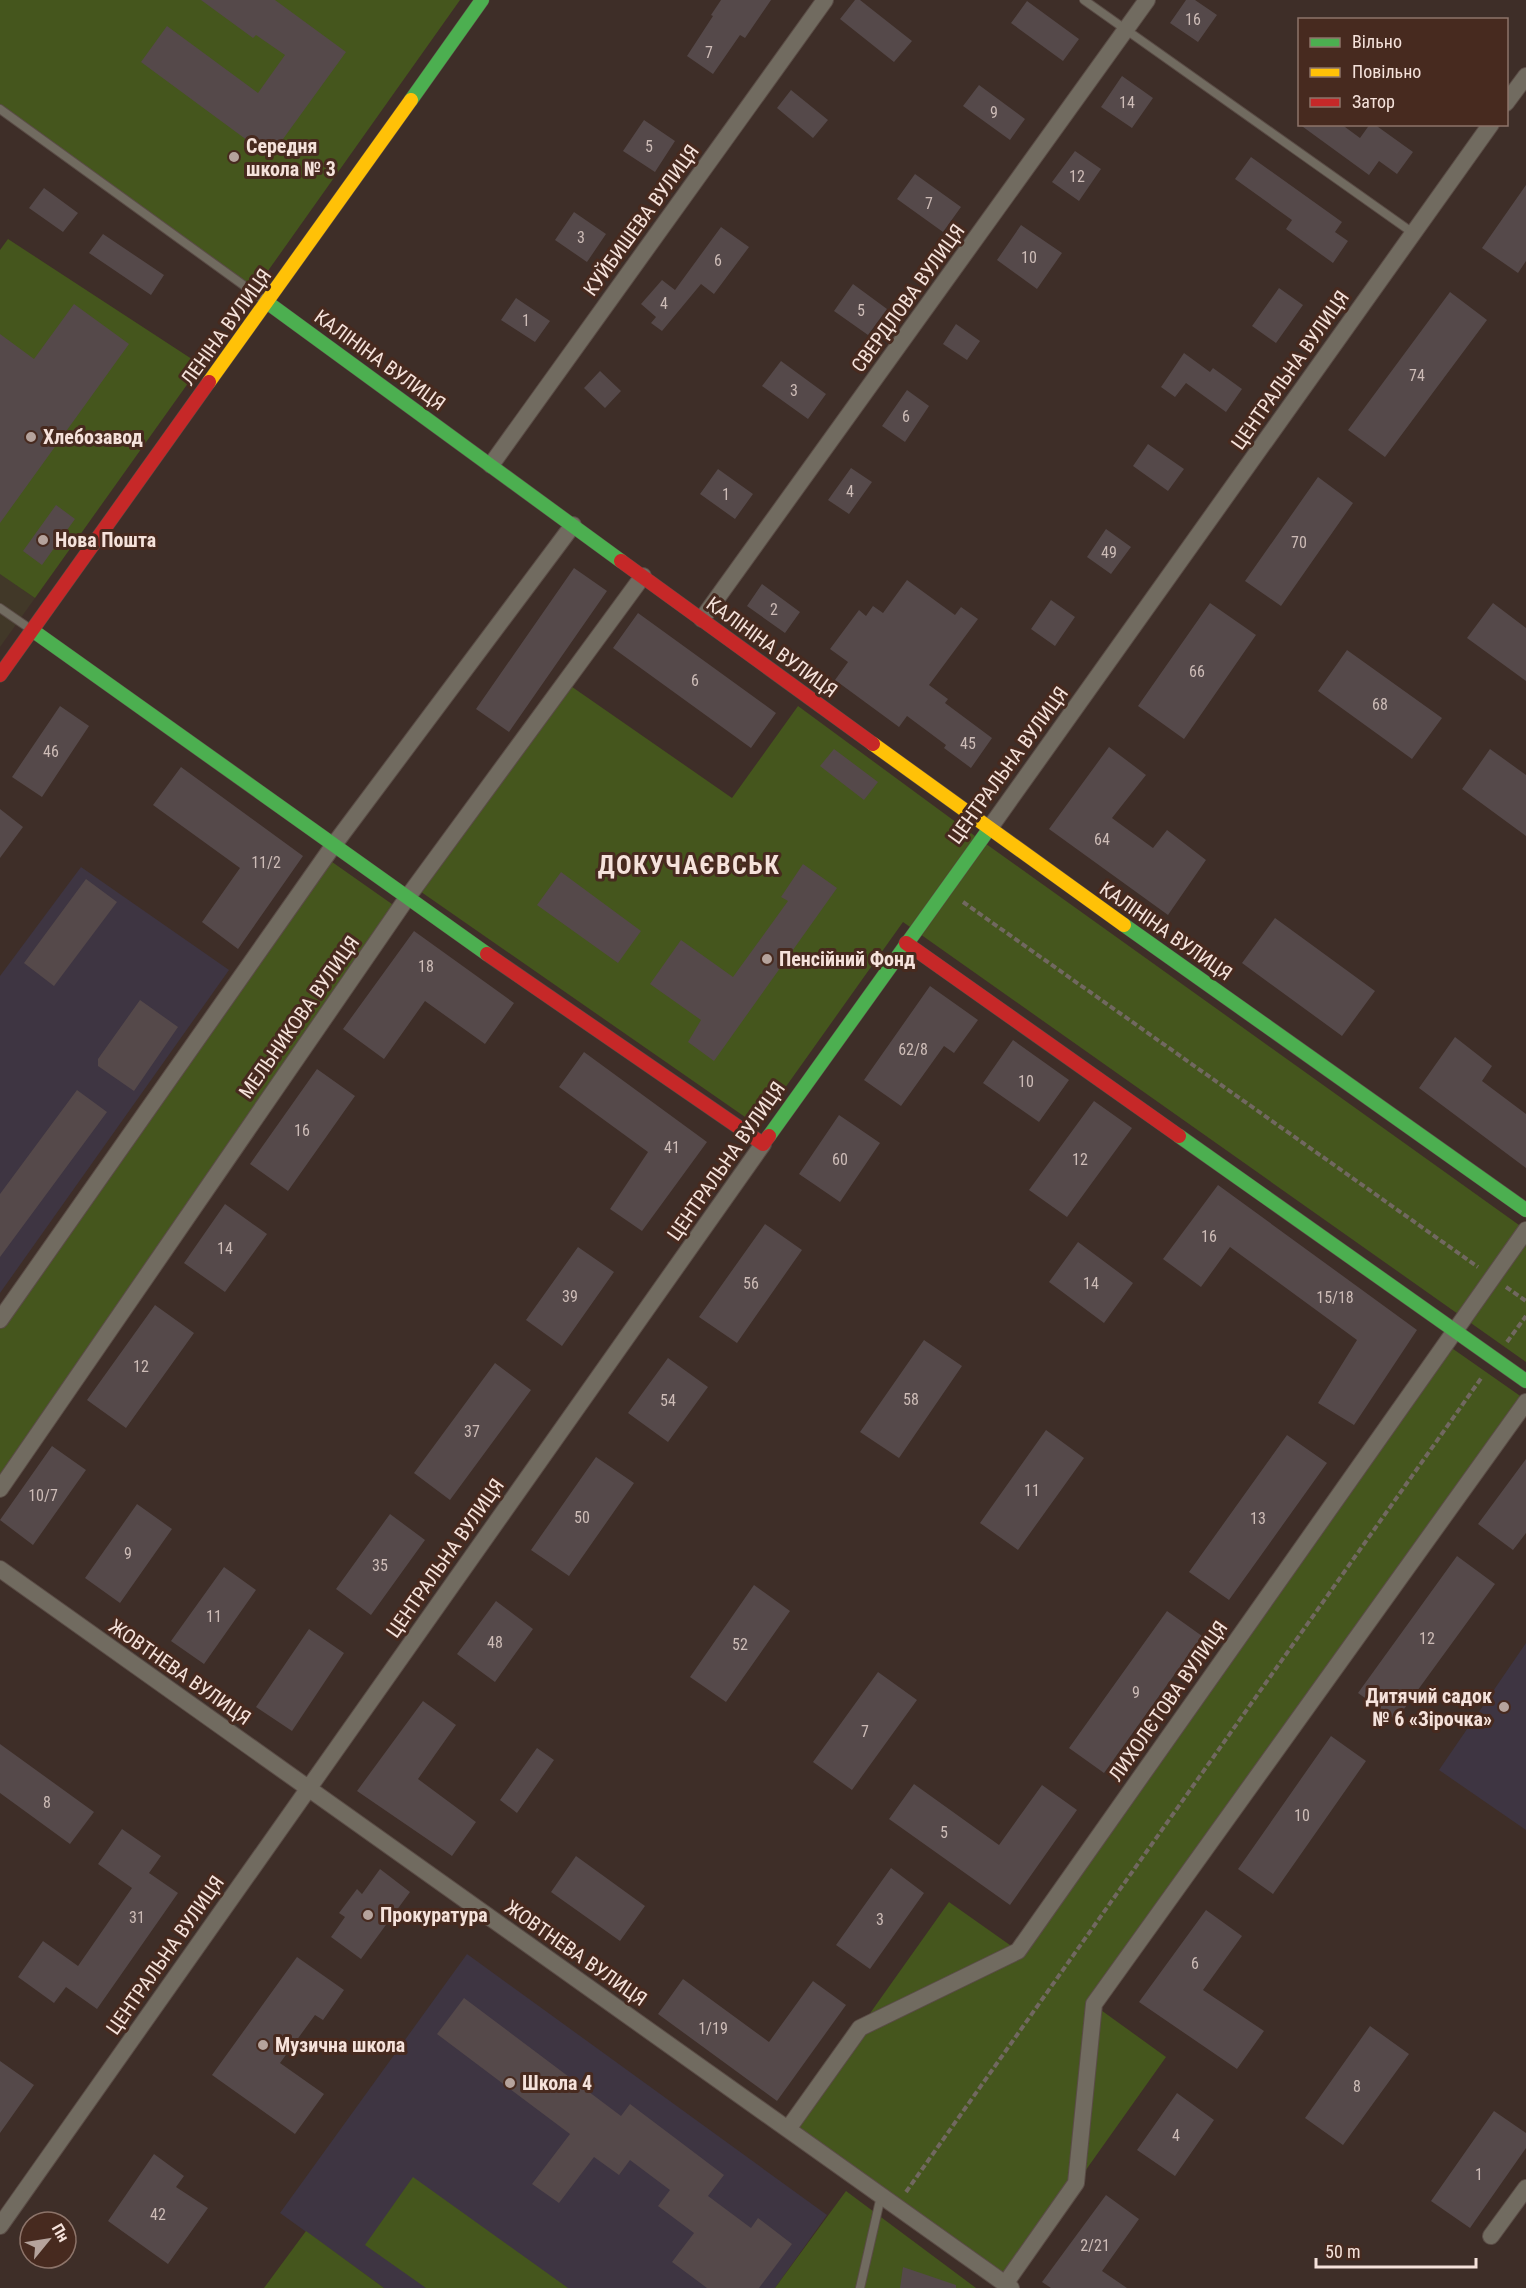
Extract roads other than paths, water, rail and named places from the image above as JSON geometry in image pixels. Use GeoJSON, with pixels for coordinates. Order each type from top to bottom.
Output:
{"type":"FeatureCollection","features":[{"type":"Feature","properties":{"kind":"main road","name":"ЛЕНІНА ВУЛИЦЯ"},"geometry":{"type":"LineString","coordinates":[[0,675],[268,303],[482,0]]}},
{"type":"Feature","properties":{"kind":"main road","name":"КАЛІНІНА ВУЛИЦЯ"},"geometry":{"type":"LineString","coordinates":[[268,303],[989,829],[1526,1210]]}},
{"type":"Feature","properties":{"kind":"main road"},"geometry":{"type":"LineString","coordinates":[[32,630],[406,898],[763,1144]]}},
{"type":"Feature","properties":{"kind":"main road","name":"ЦЕНТРАЛЬНА ВУЛИЦЯ"},"geometry":{"type":"LineString","coordinates":[[763,1144],[989,829]]}},
{"type":"Feature","properties":{"kind":"main road"},"geometry":{"type":"LineString","coordinates":[[906,943],[1526,1381]]}},
{"type":"Feature","properties":{"kind":"street","name":"КУЙБИШЕВА ВУЛИЦЯ"},"geometry":{"type":"LineString","coordinates":[[491,465],[825,0]]}},
{"type":"Feature","properties":{"kind":"street","name":"СВЕРДЛОВА ВУЛИЦЯ"},"geometry":{"type":"LineString","coordinates":[[702,619],[1147,0]]}},
{"type":"Feature","properties":{"kind":"street"},"geometry":{"type":"LineString","coordinates":[[1508,101],[1524,83]]}},
{"type":"Feature","properties":{"kind":"street","name":"ЦЕНТРАЛЬНА ВУЛИЦЯ"},"geometry":{"type":"LineString","coordinates":[[989,829],[1490,126]]}},
{"type":"Feature","properties":{"kind":"street"},"geometry":{"type":"LineString","coordinates":[[0,1320],[333,846],[573,525]]}},
{"type":"Feature","properties":{"kind":"street","name":"МЕЛЬНИКОВА ВУЛИЦЯ"},"geometry":{"type":"LineString","coordinates":[[0,1489],[406,898],[643,576]]}},
{"type":"Feature","properties":{"kind":"street","name":"ЦЕНТРАЛЬНА ВУЛИЦЯ"},"geometry":{"type":"LineString","coordinates":[[0,2226],[763,1144]]}},
{"type":"Feature","properties":{"kind":"street","name":"ЛИХОЛЄТОВА ВУЛИЦЯ"},"geometry":{"type":"LineString","coordinates":[[788,2129],[860,2028],[1017,1951],[1526,1230]]}},
{"type":"Feature","properties":{"kind":"street"},"geometry":{"type":"LineString","coordinates":[[1008,2286],[1076,2183],[1094,2004],[1526,1402]]}},
{"type":"Feature","properties":{"kind":"street","name":"ЖОВТНЕВА ВУЛИЦЯ"},"geometry":{"type":"LineString","coordinates":[[0,1569],[1008,2286]]}},
{"type":"Feature","properties":{"kind":"street"},"geometry":{"type":"LineString","coordinates":[[1491,2236],[1526,2188]]}},
{"type":"Feature","properties":{"kind":"lane"},"geometry":{"type":"LineString","coordinates":[[1084,0],[1413,233]]}},
{"type":"Feature","properties":{"kind":"lane","name":"КАЛІНІНА ВУЛИЦЯ"},"geometry":{"type":"LineString","coordinates":[[0,109],[268,303]]}},
{"type":"Feature","properties":{"kind":"lane"},"geometry":{"type":"LineString","coordinates":[[0,608],[32,630]]}},
{"type":"Feature","properties":{"kind":"lane"},"geometry":{"type":"LineString","coordinates":[[860,2288],[881,2195]]}},
{"type":"Feature","properties":{"kind":"place","name":"Середня школа № 3"},"geometry":{"type":"Point","coordinates":[234,157]}},
{"type":"Feature","properties":{"kind":"place","name":"Хлебозавод"},"geometry":{"type":"Point","coordinates":[31,437]}},
{"type":"Feature","properties":{"kind":"place","name":"Нова Пошта"},"geometry":{"type":"Point","coordinates":[43,540]}},
{"type":"Feature","properties":{"kind":"place","name":"Пенсійний Фонд"},"geometry":{"type":"Point","coordinates":[767,959]}},
{"type":"Feature","properties":{"kind":"place","name":"Дитячий садок № 6 «Зірочка»"},"geometry":{"type":"Point","coordinates":[1504,1707]}},
{"type":"Feature","properties":{"kind":"place","name":"Прокуратура"},"geometry":{"type":"Point","coordinates":[368,1915]}},
{"type":"Feature","properties":{"kind":"place","name":"Музична школа"},"geometry":{"type":"Point","coordinates":[263,2045]}},
{"type":"Feature","properties":{"kind":"place","name":"Школа 4"},"geometry":{"type":"Point","coordinates":[510,2083]}},
{"type":"Feature","properties":{"kind":"district","name":"ДОКУЧАЄВСЬК"},"geometry":{"type":"Point","coordinates":[689,865]}}]}
